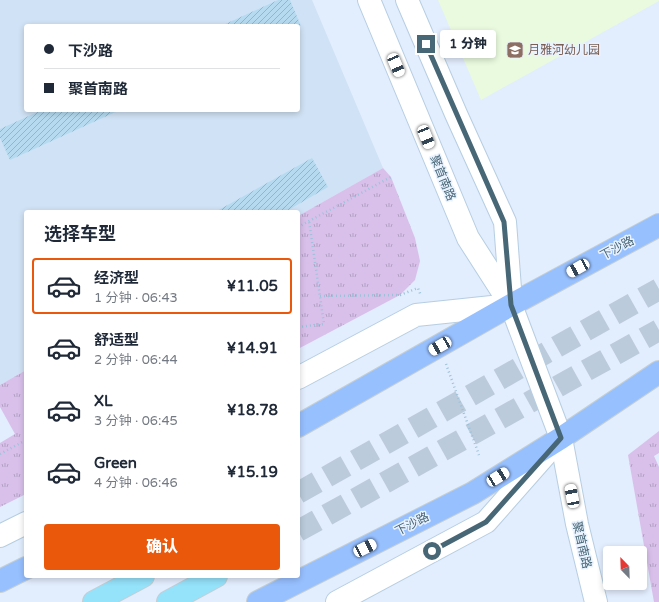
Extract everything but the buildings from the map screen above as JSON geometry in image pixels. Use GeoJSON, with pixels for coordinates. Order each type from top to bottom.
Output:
{"type":"FeatureCollection","features":[{"type":"Feature","properties":{"kind":"highway"},"geometry":{"type":"LineString","coordinates":[[94,602],[139,578]]}},
{"type":"Feature","properties":{"kind":"highway"},"geometry":{"type":"LineString","coordinates":[[168,602],[212,578]]}},
{"type":"Feature","properties":{"kind":"main road","name":"下沙路"},"geometry":{"type":"LineString","coordinates":[[300,425],[511,305],[659,225]]}},
{"type":"Feature","properties":{"kind":"main road","name":"下沙路"},"geometry":{"type":"LineString","coordinates":[[258,602],[473,493],[561,438],[659,372]]}},
{"type":"Feature","properties":{"kind":"main road"},"geometry":{"type":"LineString","coordinates":[[0,581],[24,569]]}},
{"type":"Feature","properties":{"kind":"street","name":"聚首南路"},"geometry":{"type":"LineString","coordinates":[[369,0],[468,238],[511,305],[561,438],[577,524],[596,602]]}},
{"type":"Feature","properties":{"kind":"street","name":"聚首南路"},"geometry":{"type":"LineString","coordinates":[[407,0],[504,222],[511,305]]}},
{"type":"Feature","properties":{"kind":"street","name":"下沙路"},"geometry":{"type":"LineString","coordinates":[[300,377],[416,315],[511,305]]}},
{"type":"Feature","properties":{"kind":"street","name":"下沙路"},"geometry":{"type":"LineString","coordinates":[[337,602],[486,522],[561,438]]}},
{"type":"Feature","properties":{"kind":"street"},"geometry":{"type":"LineString","coordinates":[[0,536],[24,524]]}},
{"type":"Feature","properties":{"kind":"path"},"geometry":{"type":"LineString","coordinates":[[300,227],[391,177]]}},
{"type":"Feature","properties":{"kind":"path"},"geometry":{"type":"LineString","coordinates":[[300,327],[324,324],[309,221]]}},
{"type":"Feature","properties":{"kind":"path"},"geometry":{"type":"LineString","coordinates":[[0,454],[24,441]]}},
{"type":"Feature","properties":{"kind":"shaded area"},"geometry":{"type":"Polygon","coordinates":[[[0,0],[312,0],[383,168],[300,215],[300,210],[24,210],[24,371],[0,385],[0,0]]]}},
{"type":"Feature","properties":{"kind":"shaded area","name":"月雅河幼儿园"},"geometry":{"type":"Polygon","coordinates":[[[438,0],[659,0],[659,1],[481,100],[438,0]]]}},
{"type":"Feature","properties":{"kind":"green space"},"geometry":{"type":"Polygon","coordinates":[[[383,168],[391,177],[415,238],[420,261],[415,280],[400,295],[300,348],[300,215],[383,168]]]}},
{"type":"Feature","properties":{"kind":"green space"},"geometry":{"type":"Polygon","coordinates":[[[24,371],[24,495],[0,507],[0,443],[15,434],[0,407],[0,385],[24,371]]]}},
{"type":"Feature","properties":{"kind":"green space"},"geometry":{"type":"Polygon","coordinates":[[[659,431],[659,453],[654,456],[659,467],[659,602],[654,602],[647,562],[647,546],[644,546],[628,455],[659,431]]]}},
{"type":"Feature","properties":{"kind":"tunnel"},"geometry":{"type":"LineString","coordinates":[[300,492],[659,289]]}},
{"type":"Feature","properties":{"kind":"tunnel"},"geometry":{"type":"LineString","coordinates":[[300,530],[659,330]]}},
{"type":"Feature","properties":{"kind":"place","name":"月雅河幼儿园"},"geometry":{"type":"Point","coordinates":[515,50]}},
{"type":"Feature","properties":{"kind":"route"},"geometry":{"type":"LineString","coordinates":[[426,44],[504,222],[511,305],[561,438],[486,522],[432,551]]}}]}
